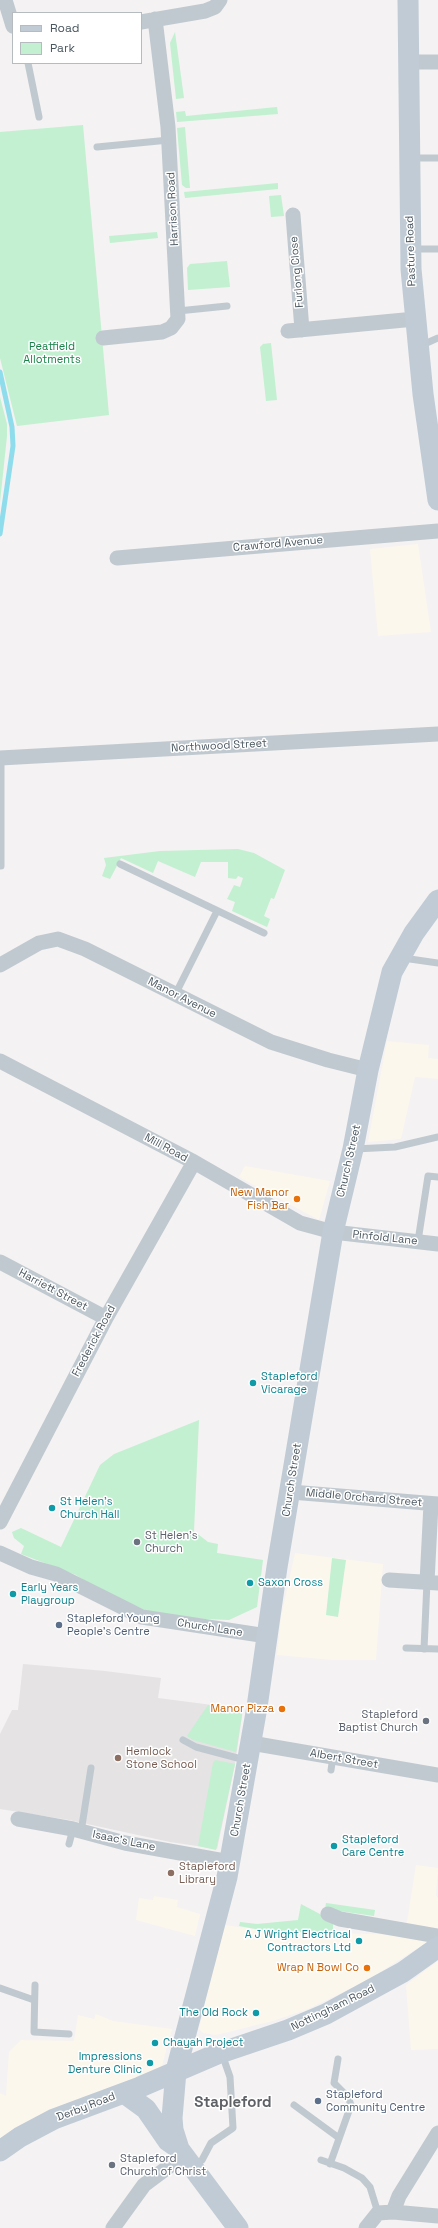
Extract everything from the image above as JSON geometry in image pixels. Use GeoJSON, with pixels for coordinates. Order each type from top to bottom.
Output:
{"type":"FeatureCollection","features":[{"type":"Feature","properties":{"kind":"main road","name":"Pasture Road"},"geometry":{"type":"LineString","coordinates":[[408,0],[407,62],[410,249],[418,347],[438,500]]}},
{"type":"Feature","properties":{"kind":"main road","name":"Church Street"},"geometry":{"type":"LineString","coordinates":[[184,2157],[173,2130],[172,2118],[176,2072],[222,1901],[230,1862],[333,1232],[353,1149],[368,1070],[392,972],[399,958],[438,900]]}},
{"type":"Feature","properties":{"kind":"main road","name":"Nottingham Road"},"geometry":{"type":"LineString","coordinates":[[176,2072],[222,2052],[288,2030],[326,2014],[402,1972],[438,1947]]}},
{"type":"Feature","properties":{"kind":"main road","name":"Derby Road"},"geometry":{"type":"LineString","coordinates":[[0,2151],[39,2126],[176,2072]]}},
{"type":"Feature","properties":{"kind":"main road"},"geometry":{"type":"LineString","coordinates":[[124,2093],[146,2109],[163,2134],[184,2157],[238,2228]]}},
{"type":"Feature","properties":{"kind":"street"},"geometry":{"type":"LineString","coordinates":[[6,0],[12,22]]}},
{"type":"Feature","properties":{"kind":"street"},"geometry":{"type":"LineString","coordinates":[[148,21],[205,12],[215,7],[220,0]]}},
{"type":"Feature","properties":{"kind":"street","name":"Harrison Road"},"geometry":{"type":"LineString","coordinates":[[148,21],[169,140],[178,311]]}},
{"type":"Feature","properties":{"kind":"street"},"geometry":{"type":"LineString","coordinates":[[407,62],[438,62]]}},
{"type":"Feature","properties":{"kind":"street","name":"Furlong Close"},"geometry":{"type":"LineString","coordinates":[[293,215],[295,330],[415,319]]}},
{"type":"Feature","properties":{"kind":"street"},"geometry":{"type":"LineString","coordinates":[[103,338],[162,332],[176,323],[178,319],[178,311]]}},
{"type":"Feature","properties":{"kind":"street","name":"Crawford Avenue"},"geometry":{"type":"LineString","coordinates":[[117,558],[438,531]]}},
{"type":"Feature","properties":{"kind":"street","name":"Northwood Street"},"geometry":{"type":"LineString","coordinates":[[1,758],[438,734]]}},
{"type":"Feature","properties":{"kind":"street","name":"Manor Avenue"},"geometry":{"type":"LineString","coordinates":[[0,965],[39,943],[58,939],[85,949],[271,1042],[321,1058],[368,1070]]}},
{"type":"Feature","properties":{"kind":"street","name":"Mill Road"},"geometry":{"type":"LineString","coordinates":[[0,1061],[194,1162],[286,1216],[300,1223],[333,1232]]}},
{"type":"Feature","properties":{"kind":"street","name":"Frederick Road"},"geometry":{"type":"LineString","coordinates":[[0,1522],[106,1318],[194,1162]]}},
{"type":"Feature","properties":{"kind":"street","name":"Pinfold Lane"},"geometry":{"type":"LineString","coordinates":[[333,1232],[438,1244]]}},
{"type":"Feature","properties":{"kind":"street","name":"Harriett Street"},"geometry":{"type":"LineString","coordinates":[[0,1262],[106,1318]]}},
{"type":"Feature","properties":{"kind":"street","name":"Middle Orchard Street"},"geometry":{"type":"LineString","coordinates":[[291,1492],[434,1504]]}},
{"type":"Feature","properties":{"kind":"street"},"geometry":{"type":"LineString","coordinates":[[389,1580],[432,1582],[434,1504]]}},
{"type":"Feature","properties":{"kind":"street","name":"Church Lane"},"geometry":{"type":"LineString","coordinates":[[0,1553],[31,1567],[56,1574],[142,1617],[267,1636]]}},
{"type":"Feature","properties":{"kind":"street","name":"Albert Street"},"geometry":{"type":"LineString","coordinates":[[249,1752],[332,1764],[438,1775]]}},
{"type":"Feature","properties":{"kind":"street","name":"Isaac's Lane"},"geometry":{"type":"LineString","coordinates":[[18,1819],[74,1835],[230,1862]]}},
{"type":"Feature","properties":{"kind":"street"},"geometry":{"type":"LineString","coordinates":[[328,1914],[340,1919],[438,1936]]}},
{"type":"Feature","properties":{"kind":"street"},"geometry":{"type":"LineString","coordinates":[[393,2212],[399,2196],[438,2133]]}},
{"type":"Feature","properties":{"kind":"street"},"geometry":{"type":"LineString","coordinates":[[113,2228],[144,2185],[184,2157]]}},
{"type":"Feature","properties":{"kind":"street"},"geometry":{"type":"LineString","coordinates":[[366,2228],[378,2213],[393,2212],[438,2216]]}},
{"type":"Feature","properties":{"kind":"lane"},"geometry":{"type":"LineString","coordinates":[[28,64],[39,117]]}},
{"type":"Feature","properties":{"kind":"lane"},"geometry":{"type":"LineString","coordinates":[[97,147],[169,140]]}},
{"type":"Feature","properties":{"kind":"lane"},"geometry":{"type":"LineString","coordinates":[[408,158],[438,158]]}},
{"type":"Feature","properties":{"kind":"lane"},"geometry":{"type":"LineString","coordinates":[[410,249],[438,249]]}},
{"type":"Feature","properties":{"kind":"lane"},"geometry":{"type":"LineString","coordinates":[[178,311],[227,306]]}},
{"type":"Feature","properties":{"kind":"lane"},"geometry":{"type":"LineString","coordinates":[[418,347],[438,338]]}},
{"type":"Feature","properties":{"kind":"lane"},"geometry":{"type":"LineString","coordinates":[[1,758],[1,866]]}},
{"type":"Feature","properties":{"kind":"lane"},"geometry":{"type":"LineString","coordinates":[[120,864],[264,933]]}},
{"type":"Feature","properties":{"kind":"lane"},"geometry":{"type":"LineString","coordinates":[[175,995],[217,911]]}},
{"type":"Feature","properties":{"kind":"lane"},"geometry":{"type":"LineString","coordinates":[[399,958],[438,963]]}},
{"type":"Feature","properties":{"kind":"lane"},"geometry":{"type":"LineString","coordinates":[[353,1149],[395,1147],[438,1137]]}},
{"type":"Feature","properties":{"kind":"lane"},"geometry":{"type":"LineString","coordinates":[[418,1241],[428,1176],[438,1177]]}},
{"type":"Feature","properties":{"kind":"lane"},"geometry":{"type":"LineString","coordinates":[[424,1649],[432,1582]]}},
{"type":"Feature","properties":{"kind":"lane"},"geometry":{"type":"LineString","coordinates":[[406,1648],[438,1649]]}},
{"type":"Feature","properties":{"kind":"lane"},"geometry":{"type":"LineString","coordinates":[[183,1740],[203,1750],[249,1752]]}},
{"type":"Feature","properties":{"kind":"lane"},"geometry":{"type":"LineString","coordinates":[[74,1835],[91,1768]]}},
{"type":"Feature","properties":{"kind":"lane"},"geometry":{"type":"LineString","coordinates":[[35,1984],[34,2032],[69,2034]]}},
{"type":"Feature","properties":{"kind":"lane"},"geometry":{"type":"LineString","coordinates":[[0,1988],[34,2000]]}},
{"type":"Feature","properties":{"kind":"lane"},"geometry":{"type":"LineString","coordinates":[[184,2157],[202,2160],[211,2143],[233,2128],[230,2077],[222,2052]]}},
{"type":"Feature","properties":{"kind":"lane"},"geometry":{"type":"LineString","coordinates":[[330,2164],[351,2105],[348,2097],[334,2083],[338,2059]]}},
{"type":"Feature","properties":{"kind":"lane"},"geometry":{"type":"LineString","coordinates":[[294,2105],[339,2138]]}},
{"type":"Feature","properties":{"kind":"lane"},"geometry":{"type":"LineString","coordinates":[[321,2160],[357,2174],[370,2187],[378,2213]]}},
{"type":"Feature","properties":{"kind":"shaded area"},"geometry":{"type":"Polygon","coordinates":[[[418,544],[431,632],[378,636],[370,549],[418,544]]]}},
{"type":"Feature","properties":{"kind":"shaded area"},"geometry":{"type":"Polygon","coordinates":[[[387,1041],[429,1045],[428,1058],[438,1059],[438,1079],[415,1077],[401,1139],[368,1142],[387,1041]]]}},
{"type":"Feature","properties":{"kind":"shaded area"},"geometry":{"type":"Polygon","coordinates":[[[245,1166],[330,1181],[319,1220],[239,1177],[245,1166]]]}},
{"type":"Feature","properties":{"kind":"shaded area"},"geometry":{"type":"Polygon","coordinates":[[[295,1553],[383,1564],[376,1660],[333,1660],[277,1655],[281,1617],[295,1553]]]}},
{"type":"Feature","properties":{"kind":"shaded area","name":"Hemlock Stone School"},"geometry":{"type":"Polygon","coordinates":[[[23,1664],[105,1671],[161,1678],[158,1698],[243,1709],[235,1764],[217,1849],[170,1842],[69,1820],[0,1809],[0,1734],[12,1710],[18,1710],[23,1664]]]}},
{"type":"Feature","properties":{"kind":"shaded area"},"geometry":{"type":"Polygon","coordinates":[[[416,1865],[438,1868],[436,1895],[438,1898],[438,1933],[432,1939],[366,1981],[308,2009],[273,2021],[216,2035],[203,2033],[199,2029],[224,1925],[267,1931],[266,1934],[297,1938],[297,1932],[405,1935],[416,1865]]]}},
{"type":"Feature","properties":{"kind":"shaded area"},"geometry":{"type":"Polygon","coordinates":[[[154,1896],[178,1900],[177,1907],[200,1914],[195,1936],[136,1920],[139,1898],[153,1900],[154,1896]]]}},
{"type":"Feature","properties":{"kind":"shaded area"},"geometry":{"type":"Polygon","coordinates":[[[438,1961],[438,2049],[411,2050],[406,1985],[438,1961]]]}},
{"type":"Feature","properties":{"kind":"shaded area"},"geometry":{"type":"Polygon","coordinates":[[[96,2014],[113,2021],[172,2029],[160,2073],[0,2144],[0,2093],[6,2096],[9,2052],[21,2040],[74,2041],[78,2015],[94,2019],[96,2014]]]}},
{"type":"Feature","properties":{"kind":"green space"},"geometry":{"type":"Polygon","coordinates":[[[175,32],[184,98],[176,99],[170,43],[175,32]]]}},
{"type":"Feature","properties":{"kind":"green space"},"geometry":{"type":"Polygon","coordinates":[[[277,107],[278,114],[177,122],[176,112],[185,111],[186,116],[277,107]]]}},
{"type":"Feature","properties":{"kind":"green space","name":"Peatfield Allotments"},"geometry":{"type":"Polygon","coordinates":[[[83,125],[109,415],[17,426],[0,358],[0,132],[83,125]]]}},
{"type":"Feature","properties":{"kind":"green space"},"geometry":{"type":"Polygon","coordinates":[[[185,127],[190,188],[186,188],[182,185],[177,128],[185,127]]]}},
{"type":"Feature","properties":{"kind":"green space"},"geometry":{"type":"Polygon","coordinates":[[[278,183],[278,189],[185,198],[184,192],[278,183]]]}},
{"type":"Feature","properties":{"kind":"green space"},"geometry":{"type":"Polygon","coordinates":[[[281,195],[284,216],[271,217],[269,196],[281,195]]]}},
{"type":"Feature","properties":{"kind":"green space"},"geometry":{"type":"Polygon","coordinates":[[[157,232],[158,238],[110,243],[109,236],[157,232]]]}},
{"type":"Feature","properties":{"kind":"green space"},"geometry":{"type":"Polygon","coordinates":[[[227,261],[230,287],[188,290],[187,268],[190,264],[227,261]]]}},
{"type":"Feature","properties":{"kind":"green space"},"geometry":{"type":"Polygon","coordinates":[[[271,343],[277,400],[266,401],[260,347],[263,344],[271,343]]]}},
{"type":"Feature","properties":{"kind":"green space"},"geometry":{"type":"Polygon","coordinates":[[[0,397],[7,424],[7,436],[0,502],[0,397]]]}},
{"type":"Feature","properties":{"kind":"green space"},"geometry":{"type":"Polygon","coordinates":[[[238,849],[254,853],[285,870],[274,899],[271,898],[264,916],[270,919],[267,927],[232,911],[235,902],[227,899],[234,885],[240,887],[243,878],[238,876],[236,879],[228,878],[228,862],[201,862],[195,877],[158,861],[153,873],[121,858],[110,879],[102,876],[106,865],[104,858],[160,851],[238,849]]]}},
{"type":"Feature","properties":{"kind":"green space"},"geometry":{"type":"Polygon","coordinates":[[[199,1420],[194,1531],[208,1542],[218,1544],[217,1553],[263,1560],[257,1607],[229,1620],[160,1617],[93,1586],[76,1575],[21,1554],[24,1546],[14,1538],[12,1532],[21,1528],[61,1547],[100,1465],[114,1454],[199,1420]]]}},
{"type":"Feature","properties":{"kind":"green space"},"geometry":{"type":"Polygon","coordinates":[[[332,1558],[346,1560],[338,1617],[326,1615],[332,1558]]]}},
{"type":"Feature","properties":{"kind":"green space"},"geometry":{"type":"Polygon","coordinates":[[[208,1705],[243,1709],[236,1752],[193,1740],[187,1736],[208,1705]]]}},
{"type":"Feature","properties":{"kind":"green space"},"geometry":{"type":"Polygon","coordinates":[[[215,1760],[235,1764],[216,1850],[198,1846],[213,1763],[215,1760]]]}},
{"type":"Feature","properties":{"kind":"green space"},"geometry":{"type":"Polygon","coordinates":[[[326,1903],[375,1910],[374,1916],[325,1909],[326,1903]]]}},
{"type":"Feature","properties":{"kind":"green space"},"geometry":{"type":"Polygon","coordinates":[[[301,1904],[333,1921],[333,1933],[297,1932],[297,1938],[266,1934],[267,1931],[239,1926],[240,1922],[257,1924],[298,1920],[301,1904]]]}},
{"type":"Feature","properties":{"kind":"waterway"},"geometry":{"type":"LineString","coordinates":[[0,372],[12,427],[13,446],[0,534]]}},
{"type":"Feature","properties":{"kind":"place","name":"New Manor Fish Bar"},"geometry":{"type":"Point","coordinates":[297,1199]}},
{"type":"Feature","properties":{"kind":"place","name":"Stapleford Vicarage"},"geometry":{"type":"Point","coordinates":[253,1383]}},
{"type":"Feature","properties":{"kind":"place","name":"St Helen's Church Hall"},"geometry":{"type":"Point","coordinates":[52,1508]}},
{"type":"Feature","properties":{"kind":"place","name":"St Helen's Church"},"geometry":{"type":"Point","coordinates":[137,1542]}},
{"type":"Feature","properties":{"kind":"place","name":"Saxon Cross"},"geometry":{"type":"Point","coordinates":[250,1583]}},
{"type":"Feature","properties":{"kind":"place","name":"Early Years Playgroup"},"geometry":{"type":"Point","coordinates":[13,1594]}},
{"type":"Feature","properties":{"kind":"place","name":"Stapleford Young People's Centre"},"geometry":{"type":"Point","coordinates":[59,1625]}},
{"type":"Feature","properties":{"kind":"place","name":"Manor Pizza"},"geometry":{"type":"Point","coordinates":[282,1709]}},
{"type":"Feature","properties":{"kind":"place","name":"Stapleford Baptist Church"},"geometry":{"type":"Point","coordinates":[426,1721]}},
{"type":"Feature","properties":{"kind":"place","name":"Hemlock Stone School"},"geometry":{"type":"Point","coordinates":[118,1758]}},
{"type":"Feature","properties":{"kind":"place","name":"Stapleford Care Centre"},"geometry":{"type":"Point","coordinates":[334,1846]}},
{"type":"Feature","properties":{"kind":"place","name":"Stapleford Library"},"geometry":{"type":"Point","coordinates":[171,1873]}},
{"type":"Feature","properties":{"kind":"place","name":"A J Wright Electrical Contractors Ltd"},"geometry":{"type":"Point","coordinates":[359,1941]}},
{"type":"Feature","properties":{"kind":"place","name":"Wrap N Bowl Co"},"geometry":{"type":"Point","coordinates":[367,1968]}},
{"type":"Feature","properties":{"kind":"place","name":"The Old Rock"},"geometry":{"type":"Point","coordinates":[256,2013]}},
{"type":"Feature","properties":{"kind":"place","name":"Chayah Project"},"geometry":{"type":"Point","coordinates":[155,2043]}},
{"type":"Feature","properties":{"kind":"place","name":"Impressions Denture Clinic"},"geometry":{"type":"Point","coordinates":[150,2063]}},
{"type":"Feature","properties":{"kind":"place","name":"Stapleford Community Centre"},"geometry":{"type":"Point","coordinates":[318,2101]}},
{"type":"Feature","properties":{"kind":"place","name":"Stapleford Church of Christ"},"geometry":{"type":"Point","coordinates":[112,2165]}},
{"type":"Feature","properties":{"kind":"district","name":"Stapleford"},"geometry":{"type":"Point","coordinates":[233,2103]}}]}
